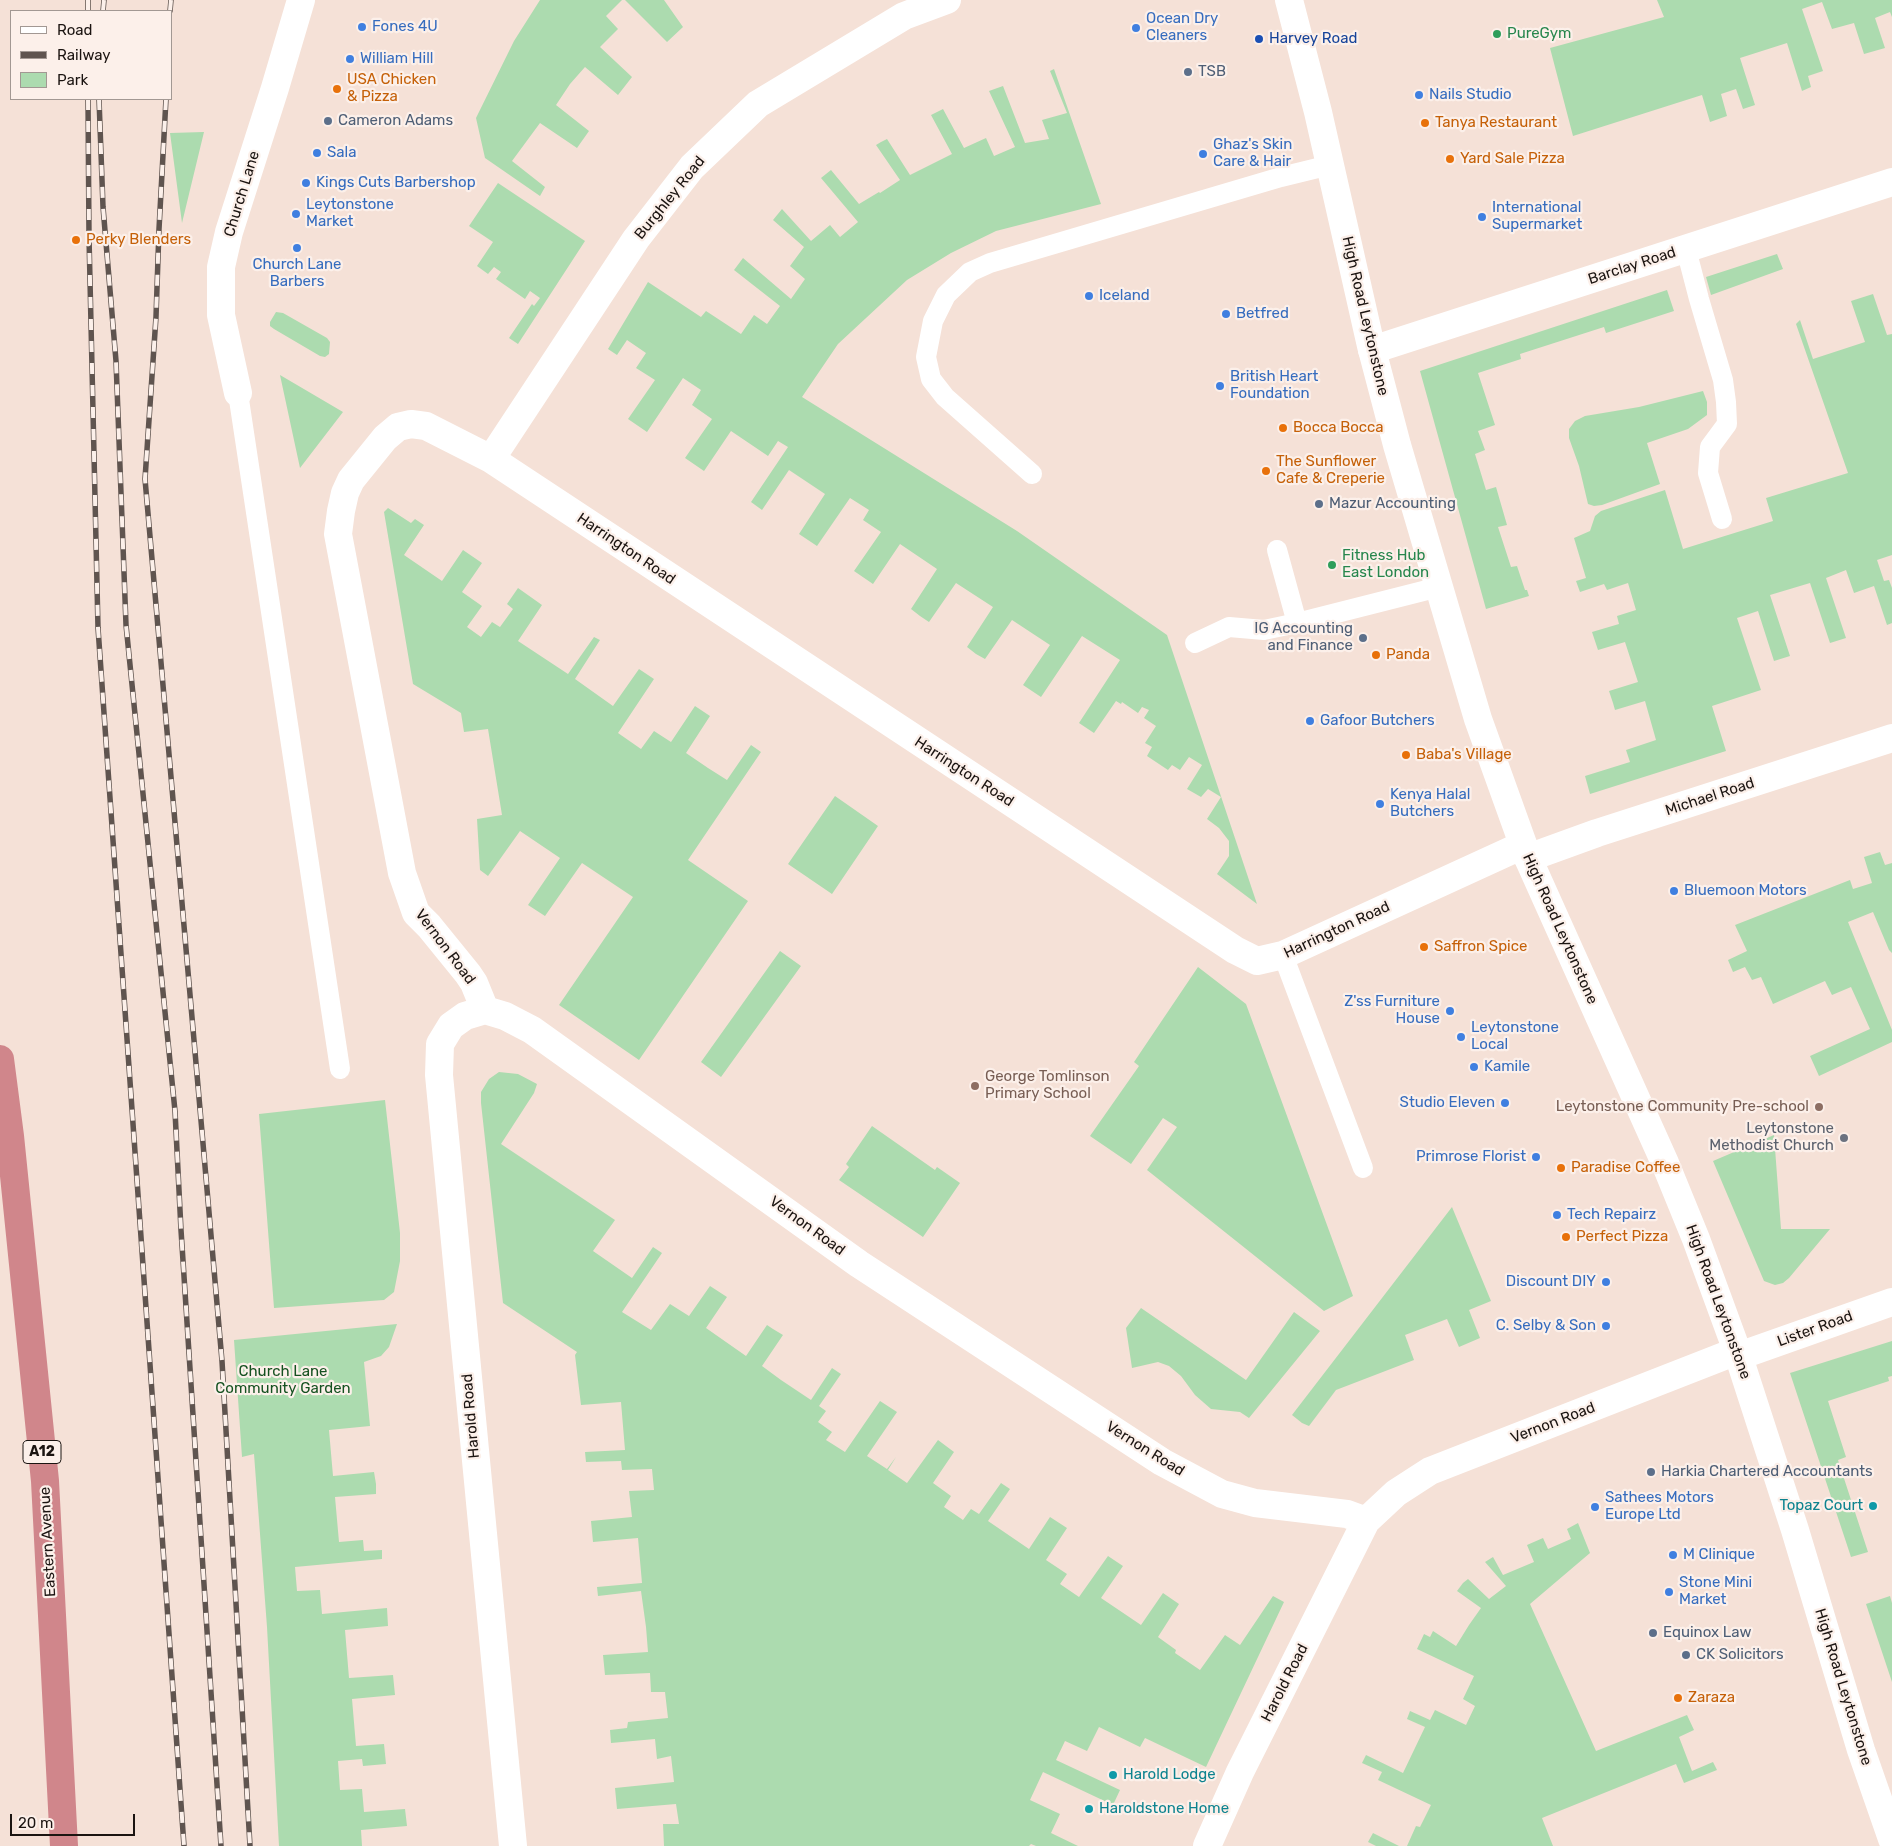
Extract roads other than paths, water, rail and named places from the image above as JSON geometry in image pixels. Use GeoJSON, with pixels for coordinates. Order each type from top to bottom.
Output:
{"type":"FeatureCollection","features":[{"type":"Feature","properties":{"kind":"highway","name":"Eastern Avenue"},"geometry":{"type":"LineString","coordinates":[[0,1059],[10,1136],[45,1481],[64,1846]]}},
{"type":"Feature","properties":{"kind":"street","name":"Church Lane"},"geometry":{"type":"LineString","coordinates":[[238,393],[221,315],[221,267],[229,232],[276,88],[300,0]]}},
{"type":"Feature","properties":{"kind":"street","name":"Burghley Road"},"geometry":{"type":"LineString","coordinates":[[491,459],[636,239],[692,167],[758,104],[904,16],[947,0]]}},
{"type":"Feature","properties":{"kind":"street","name":"High Road Leytonstone"},"geometry":{"type":"LineString","coordinates":[[1289,0],[1330,165],[1372,350],[1397,445],[1478,719],[1526,852],[1665,1163],[1696,1239],[1738,1353],[1795,1530],[1861,1750],[1892,1839]]}},
{"type":"Feature","properties":{"kind":"street","name":"Barclay Road"},"geometry":{"type":"LineString","coordinates":[[1372,350],[1892,182]]}},
{"type":"Feature","properties":{"kind":"street","name":"Vernon Road"},"geometry":{"type":"LineString","coordinates":[[426,426],[411,424],[398,427],[385,438],[362,465],[351,480],[345,493],[338,534],[402,873],[416,913],[468,974],[474,983],[485,1010],[505,1016],[532,1030],[859,1264],[1162,1462],[1222,1494],[1255,1503],[1347,1514],[1366,1521],[1396,1494],[1430,1471],[1738,1353]]}},
{"type":"Feature","properties":{"kind":"street","name":"Harrington Road"},"geometry":{"type":"LineString","coordinates":[[426,426],[491,459],[1235,950],[1257,962],[1283,956],[1526,852]]}},
{"type":"Feature","properties":{"kind":"street","name":"Michael Road"},"geometry":{"type":"LineString","coordinates":[[1526,852],[1597,833],[1892,738]]}},
{"type":"Feature","properties":{"kind":"street","name":"Harold Road"},"geometry":{"type":"LineString","coordinates":[[485,1010],[464,1016],[451,1026],[440,1044],[438,1075],[513,1846]]}},
{"type":"Feature","properties":{"kind":"street","name":"Lister Road"},"geometry":{"type":"LineString","coordinates":[[1738,1353],[1892,1302]]}},
{"type":"Feature","properties":{"kind":"street","name":"Harold Road"},"geometry":{"type":"LineString","coordinates":[[1207,1846],[1240,1772],[1366,1521]]}},
{"type":"Feature","properties":{"kind":"lane"},"geometry":{"type":"LineString","coordinates":[[1032,474],[945,397],[931,379],[926,357],[933,320],[946,295],[970,272],[990,263],[1281,177],[1330,165]]}},
{"type":"Feature","properties":{"kind":"lane"},"geometry":{"type":"LineString","coordinates":[[1686,248],[1723,380],[1726,402],[1727,424],[1710,447],[1708,473],[1722,520]]}},
{"type":"Feature","properties":{"kind":"lane"},"geometry":{"type":"LineString","coordinates":[[238,393],[340,1070]]}},
{"type":"Feature","properties":{"kind":"lane"},"geometry":{"type":"LineString","coordinates":[[1277,550],[1297,623]]}},
{"type":"Feature","properties":{"kind":"lane"},"geometry":{"type":"LineString","coordinates":[[1195,643],[1230,627],[1264,630],[1439,587]]}},
{"type":"Feature","properties":{"kind":"lane"},"geometry":{"type":"LineString","coordinates":[[1283,956],[1363,1168]]}},
{"type":"Feature","properties":{"kind":"railway"},"geometry":{"type":"LineString","coordinates":[[88,0],[88,10]]}},
{"type":"Feature","properties":{"kind":"railway"},"geometry":{"type":"LineString","coordinates":[[103,10],[104,0]]}},
{"type":"Feature","properties":{"kind":"railway"},"geometry":{"type":"LineString","coordinates":[[170,10],[171,0]]}},
{"type":"Feature","properties":{"kind":"railway"},"geometry":{"type":"LineString","coordinates":[[88,100],[89,237],[98,628],[184,1846]]}},
{"type":"Feature","properties":{"kind":"railway"},"geometry":{"type":"LineString","coordinates":[[99,100],[103,207],[116,361],[126,625],[175,1111],[221,1846]]}},
{"type":"Feature","properties":{"kind":"railway"},"geometry":{"type":"LineString","coordinates":[[166,100],[156,317],[145,479],[222,1361],[250,1846]]}},
{"type":"Feature","properties":{"kind":"place","name":"Fones 4U"},"geometry":{"type":"Point","coordinates":[362,27]}},
{"type":"Feature","properties":{"kind":"place","name":"Ocean Dry Cleaners"},"geometry":{"type":"Point","coordinates":[1136,28]}},
{"type":"Feature","properties":{"kind":"place","name":"PureGym"},"geometry":{"type":"Point","coordinates":[1497,34]}},
{"type":"Feature","properties":{"kind":"place","name":"Harvey Road"},"geometry":{"type":"Point","coordinates":[1259,39]}},
{"type":"Feature","properties":{"kind":"place","name":"William Hill"},"geometry":{"type":"Point","coordinates":[350,59]}},
{"type":"Feature","properties":{"kind":"place","name":"TSB"},"geometry":{"type":"Point","coordinates":[1188,72]}},
{"type":"Feature","properties":{"kind":"place","name":"USA Chicken & Pizza"},"geometry":{"type":"Point","coordinates":[337,89]}},
{"type":"Feature","properties":{"kind":"place","name":"Nails Studio"},"geometry":{"type":"Point","coordinates":[1419,95]}},
{"type":"Feature","properties":{"kind":"place","name":"Cameron Adams"},"geometry":{"type":"Point","coordinates":[328,121]}},
{"type":"Feature","properties":{"kind":"place","name":"Tanya Restaurant"},"geometry":{"type":"Point","coordinates":[1425,123]}},
{"type":"Feature","properties":{"kind":"place","name":"Sala"},"geometry":{"type":"Point","coordinates":[317,153]}},
{"type":"Feature","properties":{"kind":"place","name":"Ghaz's Skin Care & Hair"},"geometry":{"type":"Point","coordinates":[1203,154]}},
{"type":"Feature","properties":{"kind":"place","name":"Yard Sale Pizza"},"geometry":{"type":"Point","coordinates":[1450,159]}},
{"type":"Feature","properties":{"kind":"place","name":"Kings Cuts Barbershop"},"geometry":{"type":"Point","coordinates":[306,183]}},
{"type":"Feature","properties":{"kind":"place","name":"Leytonstone Market"},"geometry":{"type":"Point","coordinates":[296,214]}},
{"type":"Feature","properties":{"kind":"place","name":"International Supermarket"},"geometry":{"type":"Point","coordinates":[1482,217]}},
{"type":"Feature","properties":{"kind":"place","name":"Perky Blenders"},"geometry":{"type":"Point","coordinates":[76,240]}},
{"type":"Feature","properties":{"kind":"place","name":"Church Lane Barbers"},"geometry":{"type":"Point","coordinates":[297,248]}},
{"type":"Feature","properties":{"kind":"place","name":"Iceland"},"geometry":{"type":"Point","coordinates":[1089,296]}},
{"type":"Feature","properties":{"kind":"place","name":"Betfred"},"geometry":{"type":"Point","coordinates":[1226,314]}},
{"type":"Feature","properties":{"kind":"place","name":"British Heart Foundation"},"geometry":{"type":"Point","coordinates":[1220,386]}},
{"type":"Feature","properties":{"kind":"place","name":"Bocca Bocca"},"geometry":{"type":"Point","coordinates":[1283,428]}},
{"type":"Feature","properties":{"kind":"place","name":"The Sunflower Cafe & Creperie"},"geometry":{"type":"Point","coordinates":[1266,471]}},
{"type":"Feature","properties":{"kind":"place","name":"Mazur Accounting"},"geometry":{"type":"Point","coordinates":[1319,504]}},
{"type":"Feature","properties":{"kind":"place","name":"Fitness Hub East London"},"geometry":{"type":"Point","coordinates":[1332,565]}},
{"type":"Feature","properties":{"kind":"place","name":"IG Accounting and Finance"},"geometry":{"type":"Point","coordinates":[1363,638]}},
{"type":"Feature","properties":{"kind":"place","name":"Panda"},"geometry":{"type":"Point","coordinates":[1376,655]}},
{"type":"Feature","properties":{"kind":"place","name":"Gafoor Butchers"},"geometry":{"type":"Point","coordinates":[1310,721]}},
{"type":"Feature","properties":{"kind":"place","name":"Baba's Village"},"geometry":{"type":"Point","coordinates":[1406,755]}},
{"type":"Feature","properties":{"kind":"place","name":"Kenya Halal Butchers"},"geometry":{"type":"Point","coordinates":[1380,804]}},
{"type":"Feature","properties":{"kind":"place","name":"Bluemoon Motors"},"geometry":{"type":"Point","coordinates":[1674,891]}},
{"type":"Feature","properties":{"kind":"place","name":"Saffron Spice"},"geometry":{"type":"Point","coordinates":[1424,947]}},
{"type":"Feature","properties":{"kind":"place","name":"Z'ss Furniture House"},"geometry":{"type":"Point","coordinates":[1450,1011]}},
{"type":"Feature","properties":{"kind":"place","name":"Leytonstone Local"},"geometry":{"type":"Point","coordinates":[1461,1037]}},
{"type":"Feature","properties":{"kind":"place","name":"Kamile"},"geometry":{"type":"Point","coordinates":[1474,1067]}},
{"type":"Feature","properties":{"kind":"place","name":"George Tomlinson Primary School"},"geometry":{"type":"Point","coordinates":[975,1086]}},
{"type":"Feature","properties":{"kind":"place","name":"Studio Eleven"},"geometry":{"type":"Point","coordinates":[1505,1103]}},
{"type":"Feature","properties":{"kind":"place","name":"Leytonstone Community Pre-school"},"geometry":{"type":"Point","coordinates":[1819,1107]}},
{"type":"Feature","properties":{"kind":"place","name":"Leytonstone Methodist Church"},"geometry":{"type":"Point","coordinates":[1844,1138]}},
{"type":"Feature","properties":{"kind":"place","name":"Primrose Florist"},"geometry":{"type":"Point","coordinates":[1536,1157]}},
{"type":"Feature","properties":{"kind":"place","name":"Paradise Coffee"},"geometry":{"type":"Point","coordinates":[1561,1168]}},
{"type":"Feature","properties":{"kind":"place","name":"Tech Repairz"},"geometry":{"type":"Point","coordinates":[1557,1215]}},
{"type":"Feature","properties":{"kind":"place","name":"Perfect Pizza"},"geometry":{"type":"Point","coordinates":[1566,1237]}},
{"type":"Feature","properties":{"kind":"place","name":"Discount DIY"},"geometry":{"type":"Point","coordinates":[1606,1282]}},
{"type":"Feature","properties":{"kind":"place","name":"C. Selby & Son"},"geometry":{"type":"Point","coordinates":[1606,1326]}},
{"type":"Feature","properties":{"kind":"place","name":"Harkia Chartered Accountants"},"geometry":{"type":"Point","coordinates":[1651,1472]}},
{"type":"Feature","properties":{"kind":"place","name":"Topaz Court"},"geometry":{"type":"Point","coordinates":[1873,1506]}},
{"type":"Feature","properties":{"kind":"place","name":"Sathees Motors Europe Ltd"},"geometry":{"type":"Point","coordinates":[1595,1507]}},
{"type":"Feature","properties":{"kind":"place","name":"M Clinique"},"geometry":{"type":"Point","coordinates":[1673,1555]}},
{"type":"Feature","properties":{"kind":"place","name":"Stone Mini Market"},"geometry":{"type":"Point","coordinates":[1669,1592]}},
{"type":"Feature","properties":{"kind":"place","name":"Equinox Law"},"geometry":{"type":"Point","coordinates":[1653,1633]}},
{"type":"Feature","properties":{"kind":"place","name":"CK Solicitors"},"geometry":{"type":"Point","coordinates":[1686,1655]}},
{"type":"Feature","properties":{"kind":"place","name":"Zaraza"},"geometry":{"type":"Point","coordinates":[1678,1698]}},
{"type":"Feature","properties":{"kind":"place","name":"Harold Lodge"},"geometry":{"type":"Point","coordinates":[1113,1775]}},
{"type":"Feature","properties":{"kind":"place","name":"Haroldstone Home"},"geometry":{"type":"Point","coordinates":[1089,1809]}},
{"type":"Feature","properties":{"kind":"park label","name":"Church Lane Community Garden"},"geometry":{"type":"Point","coordinates":[283,1380]}}]}
